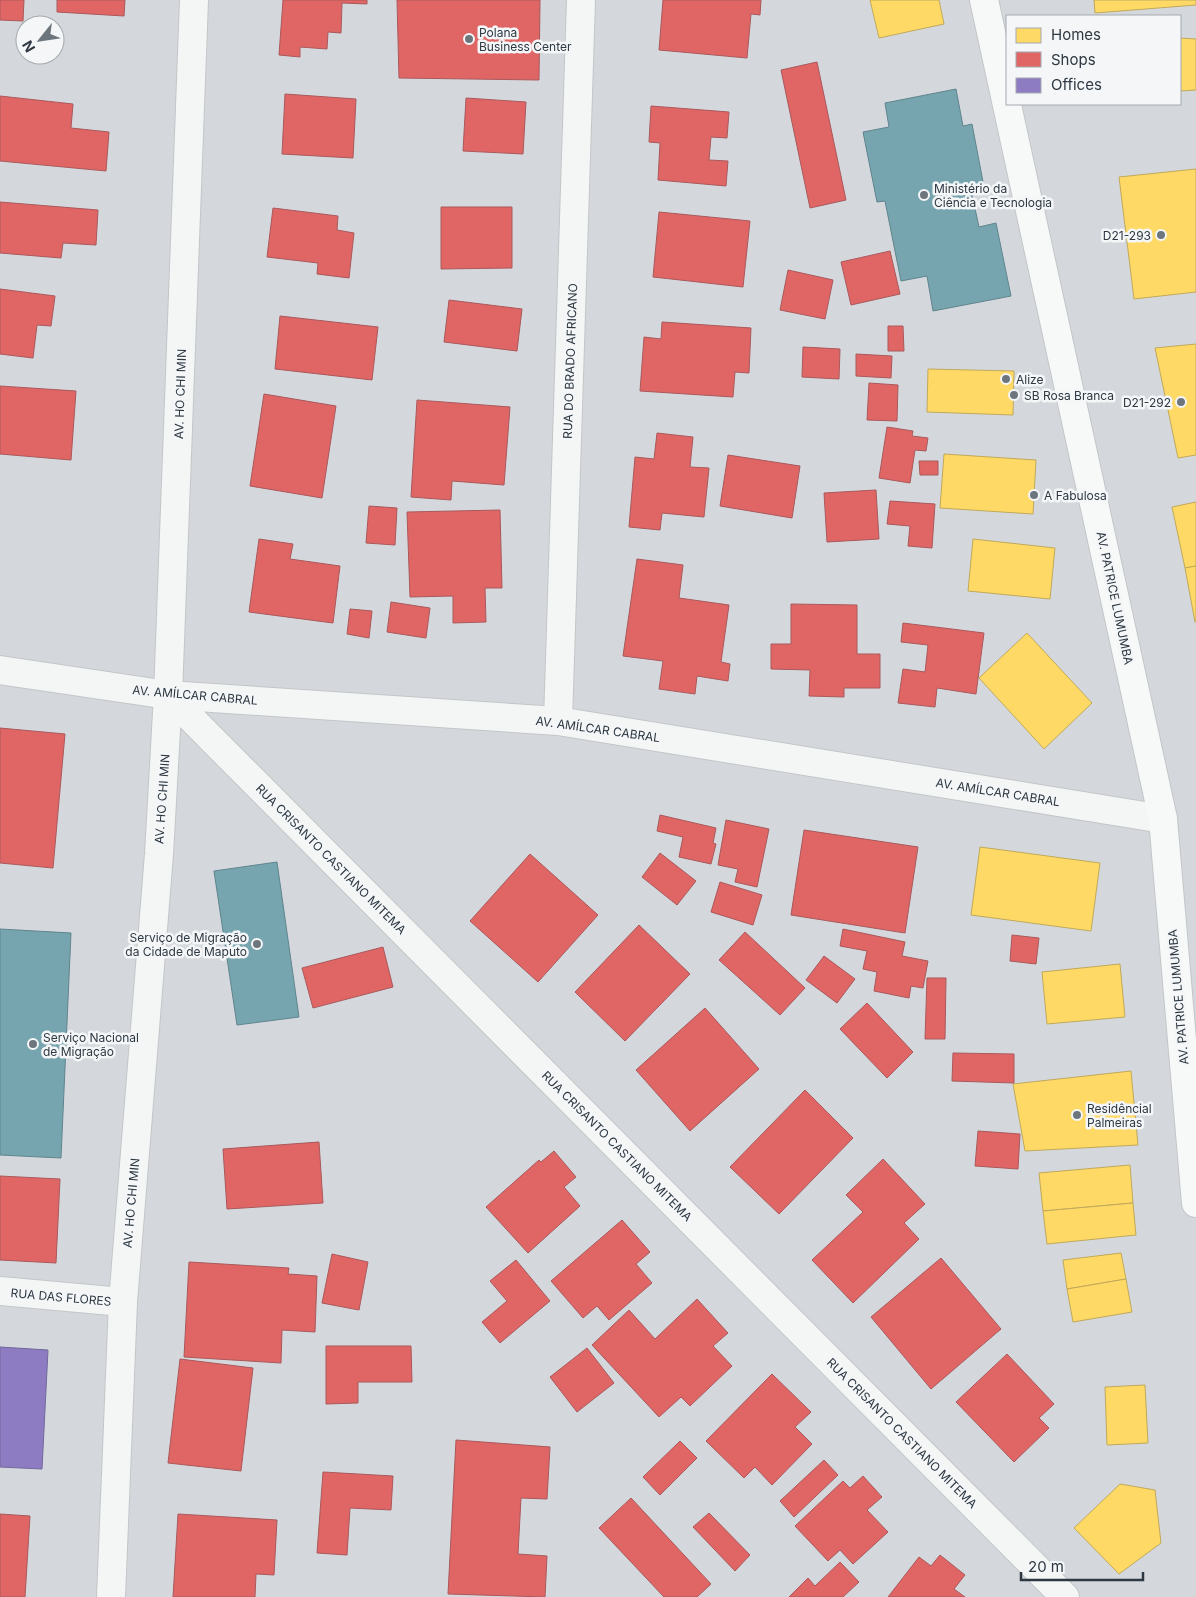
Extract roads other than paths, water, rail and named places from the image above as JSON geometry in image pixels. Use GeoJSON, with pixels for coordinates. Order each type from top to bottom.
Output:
{"type":"FeatureCollection","features":[{"type":"Feature","properties":{"kind":"main road","name":"AV. PATRICE LUMUMBA"},"geometry":{"type":"LineString","coordinates":[[984,0],[1006,101]]}},
{"type":"Feature","properties":{"kind":"main road","name":"AV. PATRICE LUMUMBA"},"geometry":{"type":"LineString","coordinates":[[1007,105],[1163,819],[1196,1203]]}},
{"type":"Feature","properties":{"kind":"street","name":"AV. HO CHI MIN"},"geometry":{"type":"LineString","coordinates":[[111,1597],[123,1302],[158,854],[168,695],[194,0]]}},
{"type":"Feature","properties":{"kind":"street","name":"RUA DO BRADO AFRICANO"},"geometry":{"type":"LineString","coordinates":[[558,721],[581,0]]}},
{"type":"Feature","properties":{"kind":"street","name":"AV. AMÍLCAR CABRAL"},"geometry":{"type":"LineString","coordinates":[[0,670],[168,695],[558,721],[1163,819]]}},
{"type":"Feature","properties":{"kind":"street","name":"RUA CRISANTO CASTIANO MITEMA"},"geometry":{"type":"LineString","coordinates":[[168,695],[1065,1597]]}},
{"type":"Feature","properties":{"kind":"street","name":"RUA DAS FLORES"},"geometry":{"type":"LineString","coordinates":[[0,1291],[123,1302]]}},
{"type":"Feature","properties":{"kind":"place","name":"Polana Business Center"},"geometry":{"type":"Point","coordinates":[469,39]}},
{"type":"Feature","properties":{"kind":"place","name":"Ministério da Ciência e Tecnologia"},"geometry":{"type":"Point","coordinates":[924,195]}},
{"type":"Feature","properties":{"kind":"place","name":"D21-293"},"geometry":{"type":"Point","coordinates":[1161,235]}},
{"type":"Feature","properties":{"kind":"place","name":"Alize"},"geometry":{"type":"Point","coordinates":[1006,379]}},
{"type":"Feature","properties":{"kind":"place","name":"SB Rosa Branca"},"geometry":{"type":"Point","coordinates":[1014,395]}},
{"type":"Feature","properties":{"kind":"place","name":"D21-292"},"geometry":{"type":"Point","coordinates":[1181,402]}},
{"type":"Feature","properties":{"kind":"place","name":"A Fabulosa"},"geometry":{"type":"Point","coordinates":[1034,495]}},
{"type":"Feature","properties":{"kind":"place","name":"Serviço de Migração da Cidade de Maputo"},"geometry":{"type":"Point","coordinates":[257,944]}},
{"type":"Feature","properties":{"kind":"place","name":"Serviço Nacional de Migração"},"geometry":{"type":"Point","coordinates":[33,1044]}},
{"type":"Feature","properties":{"kind":"place","name":"Residêncial Palmeiras"},"geometry":{"type":"Point","coordinates":[1077,1115]}}]}
